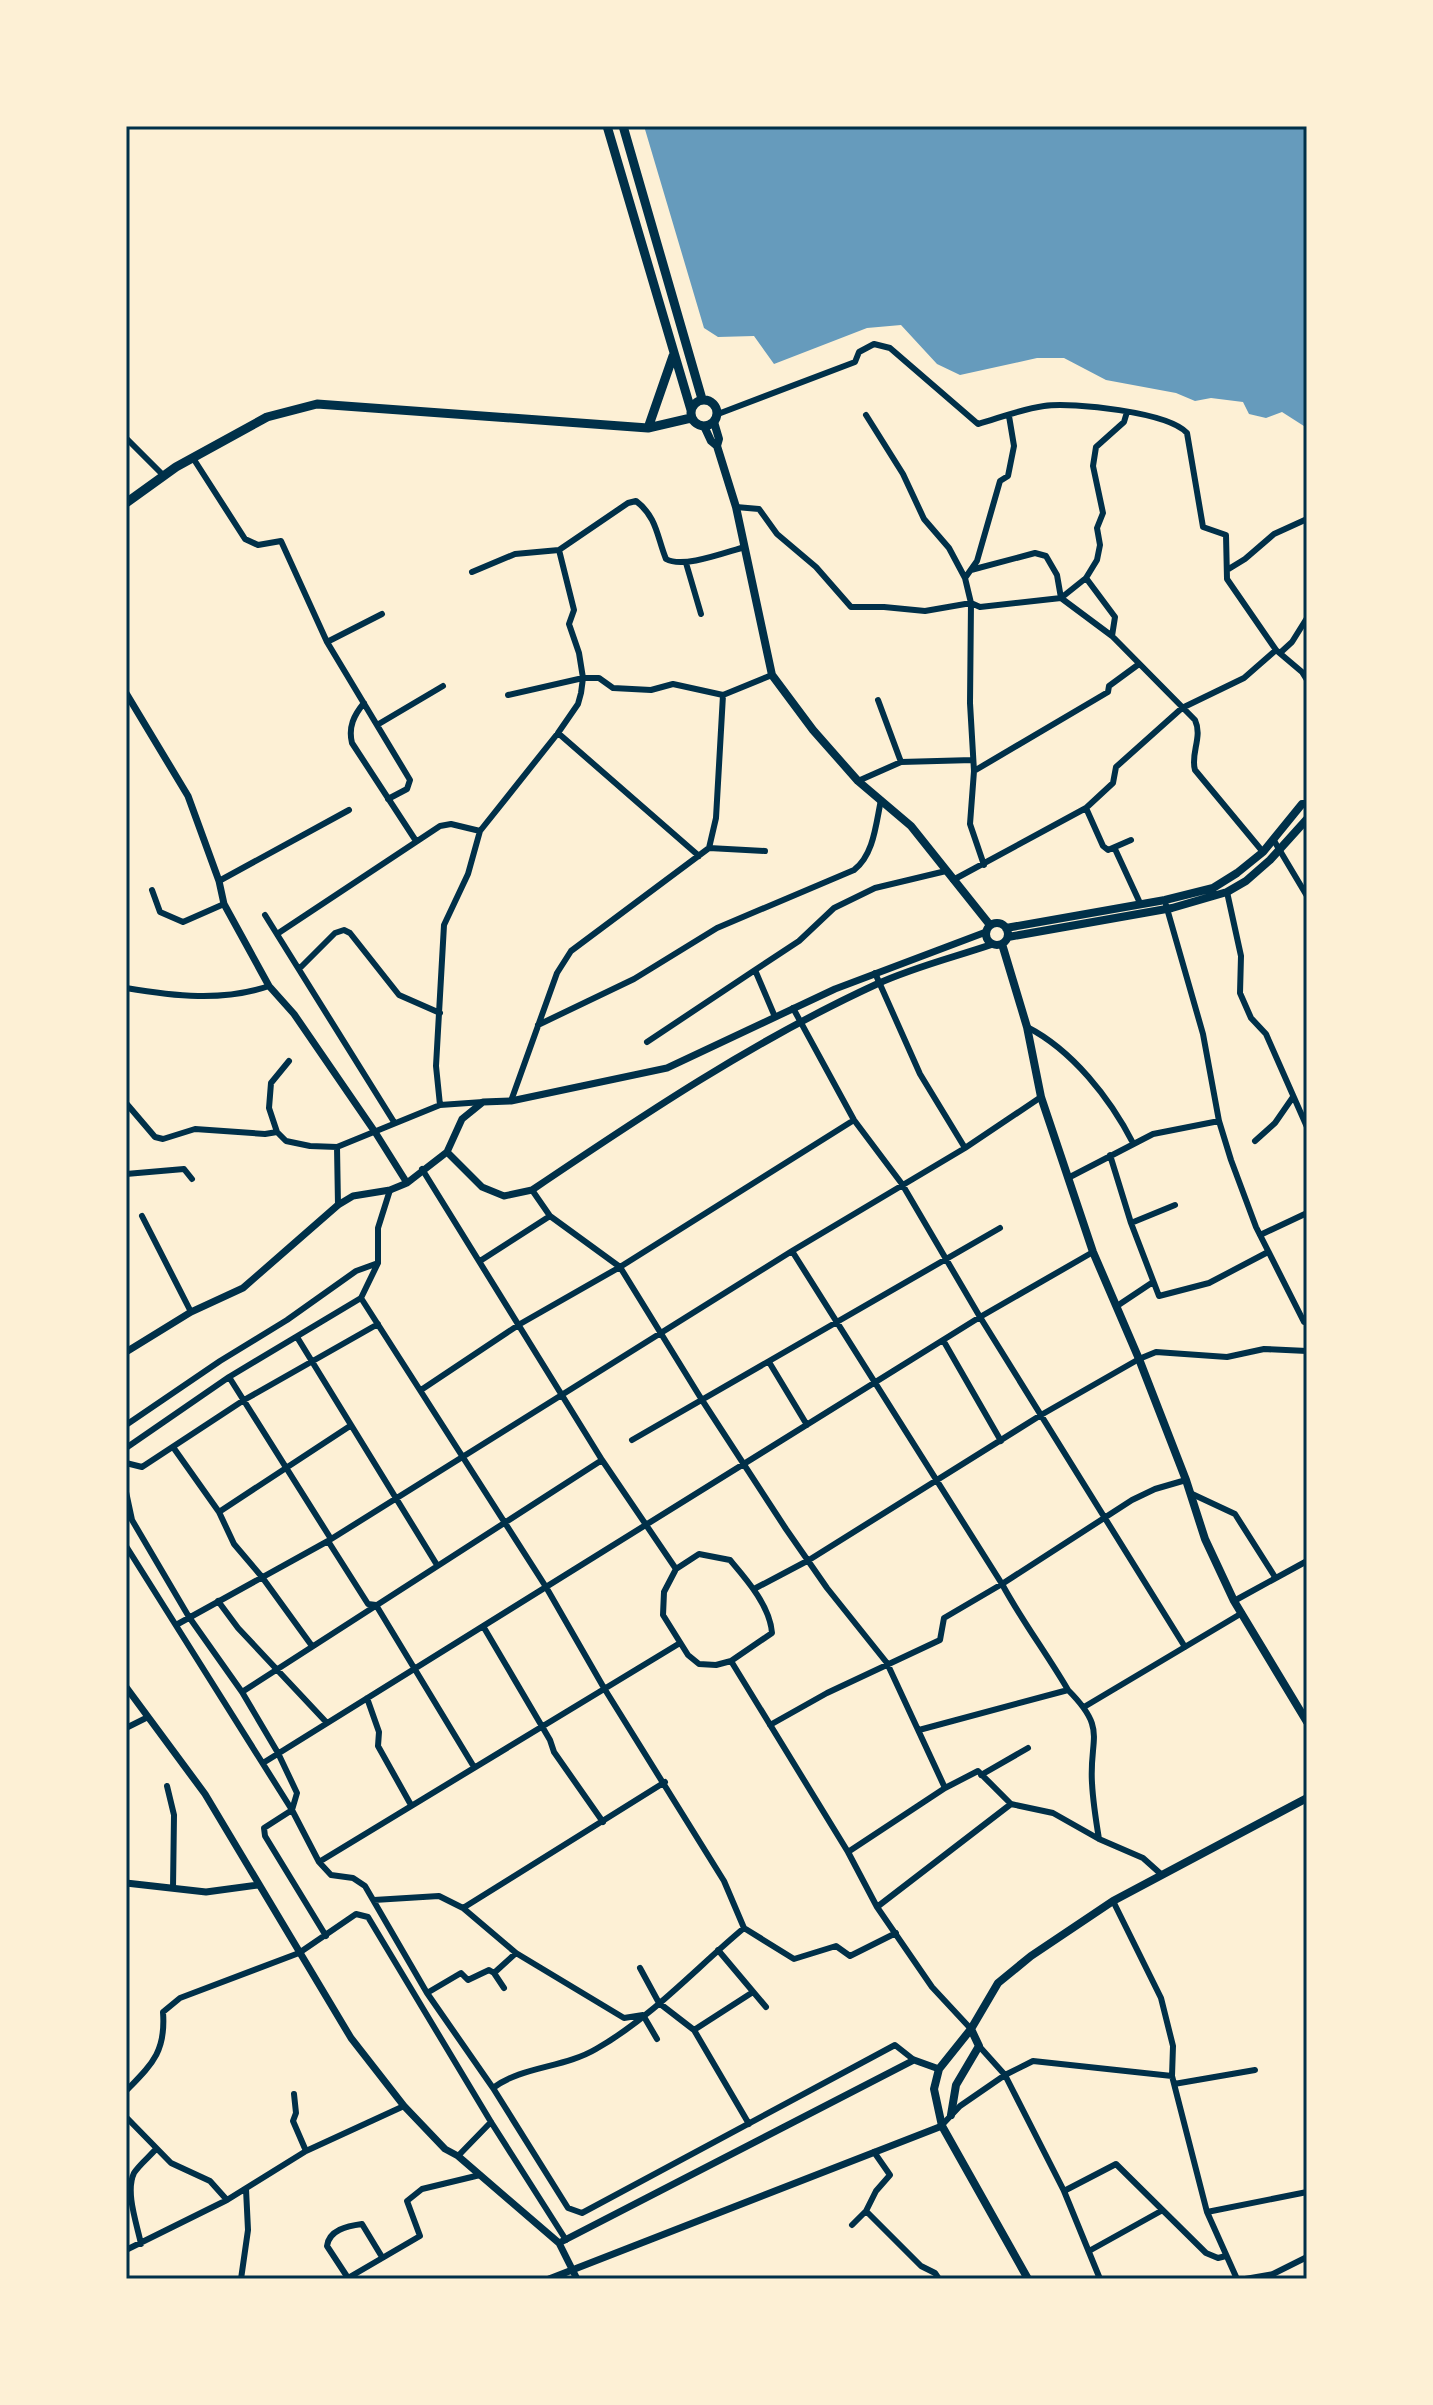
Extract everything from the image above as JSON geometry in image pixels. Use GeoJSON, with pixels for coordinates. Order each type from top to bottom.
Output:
{"type":"FeatureCollection","features":[{"type":"Feature","properties":{"kind":"main road"},"geometry":{"type":"LineString","coordinates":[[607,126],[691,414],[699,426],[712,421]]}},
{"type":"Feature","properties":{"kind":"main road"},"geometry":{"type":"LineString","coordinates":[[623,126],[702,399]]}},
{"type":"Feature","properties":{"kind":"main road"},"geometry":{"type":"LineString","coordinates":[[648,428],[673,354]]}},
{"type":"Feature","properties":{"kind":"main road"},"geometry":{"type":"LineString","coordinates":[[691,414],[695,403],[702,399],[713,403],[712,421],[719,439],[717,446],[736,507],[772,675],[813,730],[858,781],[911,826],[988,928],[988,940],[1227,892],[1246,881],[1307,819]]}},
{"type":"Feature","properties":{"kind":"main road"},"geometry":{"type":"LineString","coordinates":[[126,503],[193,458],[267,417],[317,404],[648,428],[691,414]]}},
{"type":"Feature","properties":{"kind":"main road"},"geometry":{"type":"LineString","coordinates":[[1002,938],[1140,903],[1165,904],[1213,888],[1263,852],[1305,802]]}},
{"type":"Feature","properties":{"kind":"main road"},"geometry":{"type":"LineString","coordinates":[[988,928],[997,923],[1027,1027],[1041,1097],[1068,1178],[1093,1252],[1186,1480],[1205,1539],[1234,1601],[1307,1722]]}},
{"type":"Feature","properties":{"kind":"main road"},"geometry":{"type":"LineString","coordinates":[[1028,2279],[942,2126],[934,2089],[939,2069],[971,2029],[1006,1975],[1113,1901],[1307,1798]]}},
{"type":"Feature","properties":{"kind":"main road"},"geometry":{"type":"LineString","coordinates":[[951,2115],[956,2085],[979,2046],[971,2029]]}},
{"type":"Feature","properties":{"kind":"street"},"geometry":{"type":"LineString","coordinates":[[712,421],[855,362],[859,352],[874,344],[890,348],[978,424],[1042,406],[1079,404],[1181,426],[1187,433],[1203,527],[1226,535],[1227,579],[1278,652],[1307,680]]}},
{"type":"Feature","properties":{"kind":"street"},"geometry":{"type":"LineString","coordinates":[[736,507],[759,509],[777,534],[816,567],[851,607],[925,611],[971,603],[980,607],[1061,598],[1086,578],[1097,560],[1100,545],[1097,528],[1103,513],[1093,466],[1096,447],[1124,422],[1127,412]]}},
{"type":"Feature","properties":{"kind":"street"},"geometry":{"type":"LineString","coordinates":[[866,415],[903,474],[924,519],[949,548],[965,578],[971,603],[970,703],[974,771],[970,824],[984,865]]}},
{"type":"Feature","properties":{"kind":"street"},"geometry":{"type":"LineString","coordinates":[[965,578],[977,561],[1000,481],[1008,476],[1014,446],[1009,416]]}},
{"type":"Feature","properties":{"kind":"street"},"geometry":{"type":"LineString","coordinates":[[126,438],[164,476]]}},
{"type":"Feature","properties":{"kind":"street"},"geometry":{"type":"LineString","coordinates":[[193,458],[245,539],[258,545],[281,541],[327,642],[410,780],[407,789],[388,799]]}},
{"type":"Feature","properties":{"kind":"street"},"geometry":{"type":"LineString","coordinates":[[472,572],[515,554],[559,550],[628,503],[636,501],[658,529],[666,559],[672,563],[686,563],[745,547]]}},
{"type":"Feature","properties":{"kind":"street"},"geometry":{"type":"LineString","coordinates":[[1226,570],[1255,552],[1274,534],[1307,519]]}},
{"type":"Feature","properties":{"kind":"street"},"geometry":{"type":"LineString","coordinates":[[440,1105],[436,1066],[444,925],[468,874],[480,831],[578,704],[583,678],[579,653],[569,624],[574,610],[559,550]]}},
{"type":"Feature","properties":{"kind":"street"},"geometry":{"type":"LineString","coordinates":[[970,570],[1035,553],[1046,556],[1057,575],[1061,598],[1112,636],[1198,725],[1195,770],[1263,852]]}},
{"type":"Feature","properties":{"kind":"street"},"geometry":{"type":"LineString","coordinates":[[686,563],[701,614]]}},
{"type":"Feature","properties":{"kind":"street"},"geometry":{"type":"LineString","coordinates":[[1086,578],[1115,617],[1112,636]]}},
{"type":"Feature","properties":{"kind":"street"},"geometry":{"type":"LineString","coordinates":[[327,642],[382,614]]}},
{"type":"Feature","properties":{"kind":"street"},"geometry":{"type":"LineString","coordinates":[[953,880],[1086,808],[1113,783],[1116,767],[1182,708],[1244,678],[1292,642],[1307,618]]}},
{"type":"Feature","properties":{"kind":"street"},"geometry":{"type":"LineString","coordinates":[[974,771],[1108,692],[1109,686],[1139,664]]}},
{"type":"Feature","properties":{"kind":"street"},"geometry":{"type":"LineString","coordinates":[[508,695],[583,678],[599,678],[613,688],[651,690],[673,684],[723,695],[772,675]]}},
{"type":"Feature","properties":{"kind":"street"},"geometry":{"type":"LineString","coordinates":[[377,725],[443,686]]}},
{"type":"Feature","properties":{"kind":"street"},"geometry":{"type":"LineString","coordinates":[[126,693],[188,796],[219,881],[224,904],[269,986],[294,1014],[407,1183]]}},
{"type":"Feature","properties":{"kind":"street"},"geometry":{"type":"LineString","coordinates":[[511,1101],[557,973],[571,951],[709,848],[716,818],[723,695]]}},
{"type":"Feature","properties":{"kind":"street"},"geometry":{"type":"LineString","coordinates":[[878,700],[901,762]]}},
{"type":"Feature","properties":{"kind":"street"},"geometry":{"type":"LineString","coordinates":[[364,703],[356,713],[350,732],[358,754],[416,841]]}},
{"type":"Feature","properties":{"kind":"street"},"geometry":{"type":"LineString","coordinates":[[558,733],[699,856]]}},
{"type":"Feature","properties":{"kind":"street"},"geometry":{"type":"LineString","coordinates":[[858,781],[901,762],[973,760]]}},
{"type":"Feature","properties":{"kind":"street"},"geometry":{"type":"LineString","coordinates":[[538,1025],[634,979],[724,925],[854,870],[864,863],[869,852],[881,800]]}},
{"type":"Feature","properties":{"kind":"street"},"geometry":{"type":"LineString","coordinates":[[1086,808],[1103,846],[1108,850],[1131,840]]}},
{"type":"Feature","properties":{"kind":"street"},"geometry":{"type":"LineString","coordinates":[[219,881],[349,810]]}},
{"type":"Feature","properties":{"kind":"street"},"geometry":{"type":"LineString","coordinates":[[277,934],[440,826],[451,824],[480,831]]}},
{"type":"Feature","properties":{"kind":"street"},"geometry":{"type":"LineString","coordinates":[[1273,839],[1307,896]]}},
{"type":"Feature","properties":{"kind":"street"},"geometry":{"type":"LineString","coordinates":[[709,848],[765,851]]}},
{"type":"Feature","properties":{"kind":"street"},"geometry":{"type":"LineString","coordinates":[[1115,849],[1140,903]]}},
{"type":"Feature","properties":{"kind":"street"},"geometry":{"type":"LineString","coordinates":[[647,1042],[799,941],[834,908],[875,888],[946,871]]}},
{"type":"Feature","properties":{"kind":"street"},"geometry":{"type":"LineString","coordinates":[[152,890],[160,912],[183,922],[224,904]]}},
{"type":"Feature","properties":{"kind":"street"},"geometry":{"type":"LineString","coordinates":[[1227,892],[1241,956],[1240,993],[1251,1018],[1266,1034],[1307,1127]]}},
{"type":"Feature","properties":{"kind":"street"},"geometry":{"type":"LineString","coordinates":[[1165,904],[1203,1034],[1219,1121],[1231,1160],[1260,1235],[1307,1323]]}},
{"type":"Feature","properties":{"kind":"street"},"geometry":{"type":"LineString","coordinates":[[265,915],[394,1122]]}},
{"type":"Feature","properties":{"kind":"street"},"geometry":{"type":"LineString","coordinates":[[289,1061],[271,1083],[269,1108],[277,1132],[286,1141],[337,1147],[440,1105],[511,1101],[667,1068],[793,1008],[988,928]]}},
{"type":"Feature","properties":{"kind":"street"},"geometry":{"type":"LineString","coordinates":[[299,969],[335,933],[344,930],[350,933],[399,995],[440,1013]]}},
{"type":"Feature","properties":{"kind":"street"},"geometry":{"type":"LineString","coordinates":[[447,1152],[482,1187],[504,1196],[532,1190],[681,1089],[800,1021],[879,983],[1002,938]]}},
{"type":"Feature","properties":{"kind":"street"},"geometry":{"type":"LineString","coordinates":[[755,970],[775,1017]]}},
{"type":"Feature","properties":{"kind":"street"},"geometry":{"type":"LineString","coordinates":[[875,973],[920,1074],[965,1148]]}},
{"type":"Feature","properties":{"kind":"street"},"geometry":{"type":"LineString","coordinates":[[126,988],[178,997],[252,992],[269,986]]}},
{"type":"Feature","properties":{"kind":"street"},"geometry":{"type":"LineString","coordinates":[[793,1008],[854,1120],[902,1184],[980,1317],[1185,1647]]}},
{"type":"Feature","properties":{"kind":"street"},"geometry":{"type":"LineString","coordinates":[[1027,1027],[1046,1037],[1095,1086],[1133,1143]]}},
{"type":"Feature","properties":{"kind":"street"},"geometry":{"type":"LineString","coordinates":[[737,1035],[746,1053]]}},
{"type":"Feature","properties":{"kind":"street"},"geometry":{"type":"LineString","coordinates":[[176,1625],[330,1540],[792,1251],[965,1148],[1041,1097]]}},
{"type":"Feature","properties":{"kind":"street"},"geometry":{"type":"LineString","coordinates":[[1255,1141],[1275,1123],[1293,1097]]}},
{"type":"Feature","properties":{"kind":"street"},"geometry":{"type":"LineString","coordinates":[[126,1352],[191,1312],[243,1288],[338,1205],[353,1196],[390,1190],[407,1183],[447,1152],[462,1119],[483,1102]]}},
{"type":"Feature","properties":{"kind":"street"},"geometry":{"type":"LineString","coordinates":[[126,1103],[155,1137],[163,1139],[195,1129],[265,1134],[277,1132]]}},
{"type":"Feature","properties":{"kind":"street"},"geometry":{"type":"LineString","coordinates":[[421,1390],[520,1324],[620,1267],[854,1120]]}},
{"type":"Feature","properties":{"kind":"street"},"geometry":{"type":"LineString","coordinates":[[1068,1178],[1153,1134],[1219,1121]]}},
{"type":"Feature","properties":{"kind":"street"},"geometry":{"type":"LineString","coordinates":[[337,1147],[338,1205]]}},
{"type":"Feature","properties":{"kind":"street"},"geometry":{"type":"LineString","coordinates":[[1110,1155],[1156,1292],[1162,1297],[1209,1283],[1268,1252]]}},
{"type":"Feature","properties":{"kind":"street"},"geometry":{"type":"LineString","coordinates":[[126,1174],[173,1168],[184,1169],[192,1179]]}},
{"type":"Feature","properties":{"kind":"street"},"geometry":{"type":"LineString","coordinates":[[422,1169],[602,1460],[676,1569]]}},
{"type":"Feature","properties":{"kind":"street"},"geometry":{"type":"LineString","coordinates":[[126,1448],[229,1377],[361,1298],[378,1263],[378,1228],[390,1190]]}},
{"type":"Feature","properties":{"kind":"street"},"geometry":{"type":"LineString","coordinates":[[532,1190],[550,1216],[620,1267],[702,1400],[827,1588],[887,1663],[945,1788]]}},
{"type":"Feature","properties":{"kind":"street"},"geometry":{"type":"LineString","coordinates":[[1131,1223],[1175,1205]]}},
{"type":"Feature","properties":{"kind":"street"},"geometry":{"type":"LineString","coordinates":[[1260,1235],[1307,1213]]}},
{"type":"Feature","properties":{"kind":"street"},"geometry":{"type":"LineString","coordinates":[[142,1216],[191,1312]]}},
{"type":"Feature","properties":{"kind":"street"},"geometry":{"type":"LineString","coordinates":[[480,1261],[550,1216]]}},
{"type":"Feature","properties":{"kind":"street"},"geometry":{"type":"LineString","coordinates":[[632,1440],[1000,1228]]}},
{"type":"Feature","properties":{"kind":"street"},"geometry":{"type":"LineString","coordinates":[[792,1251],[1023,1622],[1046,1652],[1068,1690],[1084,1707],[1096,1735],[1091,1779],[1099,1839]]}},
{"type":"Feature","properties":{"kind":"street"},"geometry":{"type":"LineString","coordinates":[[263,1763],[980,1317],[1093,1252]]}},
{"type":"Feature","properties":{"kind":"street"},"geometry":{"type":"LineString","coordinates":[[126,1425],[356,1271],[378,1263]]}},
{"type":"Feature","properties":{"kind":"street"},"geometry":{"type":"LineString","coordinates":[[1117,1306],[1153,1282]]}},
{"type":"Feature","properties":{"kind":"street"},"geometry":{"type":"LineString","coordinates":[[361,1298],[546,1587],[604,1688],[665,1782],[724,1881],[744,1928],[794,1959],[836,1946],[850,1956],[896,1933]]}},
{"type":"Feature","properties":{"kind":"street"},"geometry":{"type":"LineString","coordinates":[[126,1463],[142,1467],[244,1400],[378,1324]]}},
{"type":"Feature","properties":{"kind":"street"},"geometry":{"type":"LineString","coordinates":[[297,1337],[437,1565]]}},
{"type":"Feature","properties":{"kind":"street"},"geometry":{"type":"LineString","coordinates":[[943,1340],[1001,1441]]}},
{"type":"Feature","properties":{"kind":"street"},"geometry":{"type":"LineString","coordinates":[[754,1589],[809,1560],[1041,1415],[1139,1359],[1156,1352],[1227,1357],[1264,1349],[1307,1351]]}},
{"type":"Feature","properties":{"kind":"street"},"geometry":{"type":"LineString","coordinates":[[769,1362],[807,1425]]}},
{"type":"Feature","properties":{"kind":"street"},"geometry":{"type":"LineString","coordinates":[[229,1377],[368,1604],[376,1605]]}},
{"type":"Feature","properties":{"kind":"street"},"geometry":{"type":"LineString","coordinates":[[219,1512],[350,1426]]}},
{"type":"Feature","properties":{"kind":"street"},"geometry":{"type":"LineString","coordinates":[[173,1447],[219,1512],[234,1544],[312,1646]]}},
{"type":"Feature","properties":{"kind":"street"},"geometry":{"type":"LineString","coordinates":[[242,1692],[602,1460]]}},
{"type":"Feature","properties":{"kind":"street"},"geometry":{"type":"LineString","coordinates":[[770,1725],[887,1663],[940,1640],[944,1618],[1132,1500],[1186,1480]]}},
{"type":"Feature","properties":{"kind":"street"},"geometry":{"type":"LineString","coordinates":[[126,1492],[132,1520],[189,1617],[242,1692],[278,1753],[297,1793],[292,1810],[264,1828],[265,1836],[326,1936]]}},
{"type":"Feature","properties":{"kind":"street"},"geometry":{"type":"LineString","coordinates":[[1190,1493],[1235,1514],[1275,1577]]}},
{"type":"Feature","properties":{"kind":"street"},"geometry":{"type":"LineString","coordinates":[[126,1546],[292,1810],[319,1862],[331,1875],[359,1880],[374,1900],[427,1993],[493,2088],[568,2208],[582,2213],[895,2045],[914,2060],[939,2069]]}},
{"type":"Feature","properties":{"kind":"street"},"geometry":{"type":"LineString","coordinates":[[699,1554],[730,1560],[754,1589],[772,1633],[731,1661],[716,1665],[699,1664],[688,1655],[663,1615],[664,1592],[676,1569],[699,1554]]}},
{"type":"Feature","properties":{"kind":"street"},"geometry":{"type":"LineString","coordinates":[[1234,1601],[1307,1561]]}},
{"type":"Feature","properties":{"kind":"street"},"geometry":{"type":"LineString","coordinates":[[218,1601],[275,1670],[327,1723]]}},
{"type":"Feature","properties":{"kind":"street"},"geometry":{"type":"LineString","coordinates":[[376,1605],[474,1767]]}},
{"type":"Feature","properties":{"kind":"street"},"geometry":{"type":"LineString","coordinates":[[1084,1707],[1242,1613]]}},
{"type":"Feature","properties":{"kind":"street"},"geometry":{"type":"LineString","coordinates":[[483,1626],[554,1752],[603,1822]]}},
{"type":"Feature","properties":{"kind":"street"},"geometry":{"type":"LineString","coordinates":[[319,1862],[680,1643]]}},
{"type":"Feature","properties":{"kind":"street"},"geometry":{"type":"LineString","coordinates":[[731,1661],[848,1852],[877,1907],[932,1987],[971,2029]]}},
{"type":"Feature","properties":{"kind":"street"},"geometry":{"type":"LineString","coordinates":[[126,1687],[205,1794],[351,2038],[404,2106],[445,2149],[458,2156],[562,2242]]}},
{"type":"Feature","properties":{"kind":"street"},"geometry":{"type":"LineString","coordinates":[[919,1730],[1068,1690]]}},
{"type":"Feature","properties":{"kind":"street"},"geometry":{"type":"LineString","coordinates":[[367,1698],[379,1732],[378,1746],[411,1805]]}},
{"type":"Feature","properties":{"kind":"street"},"geometry":{"type":"LineString","coordinates":[[126,1728],[148,1717]]}},
{"type":"Feature","properties":{"kind":"street"},"geometry":{"type":"LineString","coordinates":[[981,1775],[1028,1748]]}},
{"type":"Feature","properties":{"kind":"street"},"geometry":{"type":"LineString","coordinates":[[848,1852],[945,1788],[978,1771],[1011,1804],[1053,1813],[1099,1839],[1143,1858],[1162,1875]]}},
{"type":"Feature","properties":{"kind":"street"},"geometry":{"type":"LineString","coordinates":[[463,1908],[665,1782]]}},
{"type":"Feature","properties":{"kind":"street"},"geometry":{"type":"LineString","coordinates":[[167,1786],[174,1815],[173,1888]]}},
{"type":"Feature","properties":{"kind":"street"},"geometry":{"type":"LineString","coordinates":[[877,1907],[1011,1804]]}},
{"type":"Feature","properties":{"kind":"street"},"geometry":{"type":"LineString","coordinates":[[126,1883],[206,1892],[258,1885]]}},
{"type":"Feature","properties":{"kind":"street"},"geometry":{"type":"LineString","coordinates":[[374,1900],[439,1896],[463,1908],[516,1953],[624,2018],[643,2015]]}},
{"type":"Feature","properties":{"kind":"street"},"geometry":{"type":"LineString","coordinates":[[1113,1901],[1161,1998],[1173,2046],[1172,2076],[1207,2212],[1237,2279]]}},
{"type":"Feature","properties":{"kind":"street"},"geometry":{"type":"LineString","coordinates":[[126,2091],[156,2060],[165,2034],[163,2012],[180,1998],[299,1953],[356,1914],[368,1917],[562,2242],[577,2279]]}},
{"type":"Feature","properties":{"kind":"street"},"geometry":{"type":"LineString","coordinates":[[493,2088],[505,2079],[576,2059],[598,2048],[659,2003],[744,1928]]}},
{"type":"Feature","properties":{"kind":"street"},"geometry":{"type":"LineString","coordinates":[[718,1950],[766,2007]]}},
{"type":"Feature","properties":{"kind":"street"},"geometry":{"type":"LineString","coordinates":[[494,1973],[516,1953]]}},
{"type":"Feature","properties":{"kind":"street"},"geometry":{"type":"LineString","coordinates":[[640,1968],[659,2003],[694,2030],[749,2124]]}},
{"type":"Feature","properties":{"kind":"street"},"geometry":{"type":"LineString","coordinates":[[427,1993],[461,1973],[468,1980],[489,1970],[504,1988]]}},
{"type":"Feature","properties":{"kind":"street"},"geometry":{"type":"LineString","coordinates":[[694,2030],[753,1992]]}},
{"type":"Feature","properties":{"kind":"street"},"geometry":{"type":"LineString","coordinates":[[643,2015],[657,2039]]}},
{"type":"Feature","properties":{"kind":"street"},"geometry":{"type":"LineString","coordinates":[[979,2046],[1005,2075],[1064,2191],[1100,2279]]}},
{"type":"Feature","properties":{"kind":"street"},"geometry":{"type":"LineString","coordinates":[[562,2242],[914,2060]]}},
{"type":"Feature","properties":{"kind":"street"},"geometry":{"type":"LineString","coordinates":[[550,2279],[942,2126],[960,2106],[1005,2075],[1033,2061],[1172,2076]]}},
{"type":"Feature","properties":{"kind":"street"},"geometry":{"type":"LineString","coordinates":[[1174,2084],[1255,2070]]}},
{"type":"Feature","properties":{"kind":"street"},"geometry":{"type":"LineString","coordinates":[[294,2094],[296,2113],[293,2121],[306,2151]]}},
{"type":"Feature","properties":{"kind":"street"},"geometry":{"type":"LineString","coordinates":[[126,2250],[227,2200],[306,2151],[404,2106]]}},
{"type":"Feature","properties":{"kind":"street"},"geometry":{"type":"LineString","coordinates":[[126,2117],[171,2163],[210,2181],[227,2200]]}},
{"type":"Feature","properties":{"kind":"street"},"geometry":{"type":"LineString","coordinates":[[458,2156],[491,2122]]}},
{"type":"Feature","properties":{"kind":"street"},"geometry":{"type":"LineString","coordinates":[[141,2244],[132,2186],[134,2173],[156,2149]]}},
{"type":"Feature","properties":{"kind":"street"},"geometry":{"type":"LineString","coordinates":[[852,2225],[866,2211],[876,2191],[890,2175],[874,2152]]}},
{"type":"Feature","properties":{"kind":"street"},"geometry":{"type":"LineString","coordinates":[[1064,2191],[1116,2164],[1206,2253],[1218,2258],[1226,2256]]}},
{"type":"Feature","properties":{"kind":"street"},"geometry":{"type":"LineString","coordinates":[[382,2257],[362,2224],[338,2231],[327,2242],[348,2278],[420,2236],[407,2201],[422,2189],[480,2175]]}},
{"type":"Feature","properties":{"kind":"street"},"geometry":{"type":"LineString","coordinates":[[241,2279],[248,2230],[246,2189]]}},
{"type":"Feature","properties":{"kind":"street"},"geometry":{"type":"LineString","coordinates":[[1207,2212],[1307,2192]]}},
{"type":"Feature","properties":{"kind":"street"},"geometry":{"type":"LineString","coordinates":[[866,2211],[921,2266],[935,2273],[939,2279]]}},
{"type":"Feature","properties":{"kind":"street"},"geometry":{"type":"LineString","coordinates":[[1089,2251],[1161,2211]]}},
{"type":"Feature","properties":{"kind":"street"},"geometry":{"type":"LineString","coordinates":[[1245,2279],[1273,2274],[1307,2257]]}},
{"type":"Feature","properties":{"kind":"water"},"geometry":{"type":"Polygon","coordinates":[[[644,126],[1307,126],[1307,428],[1282,412],[1266,418],[1249,414],[1243,402],[1211,398],[1195,401],[1176,393],[1106,380],[1064,358],[1037,358],[960,375],[937,364],[901,325],[867,328],[774,364],[754,336],[718,337],[704,328],[644,126]]]}}]}
